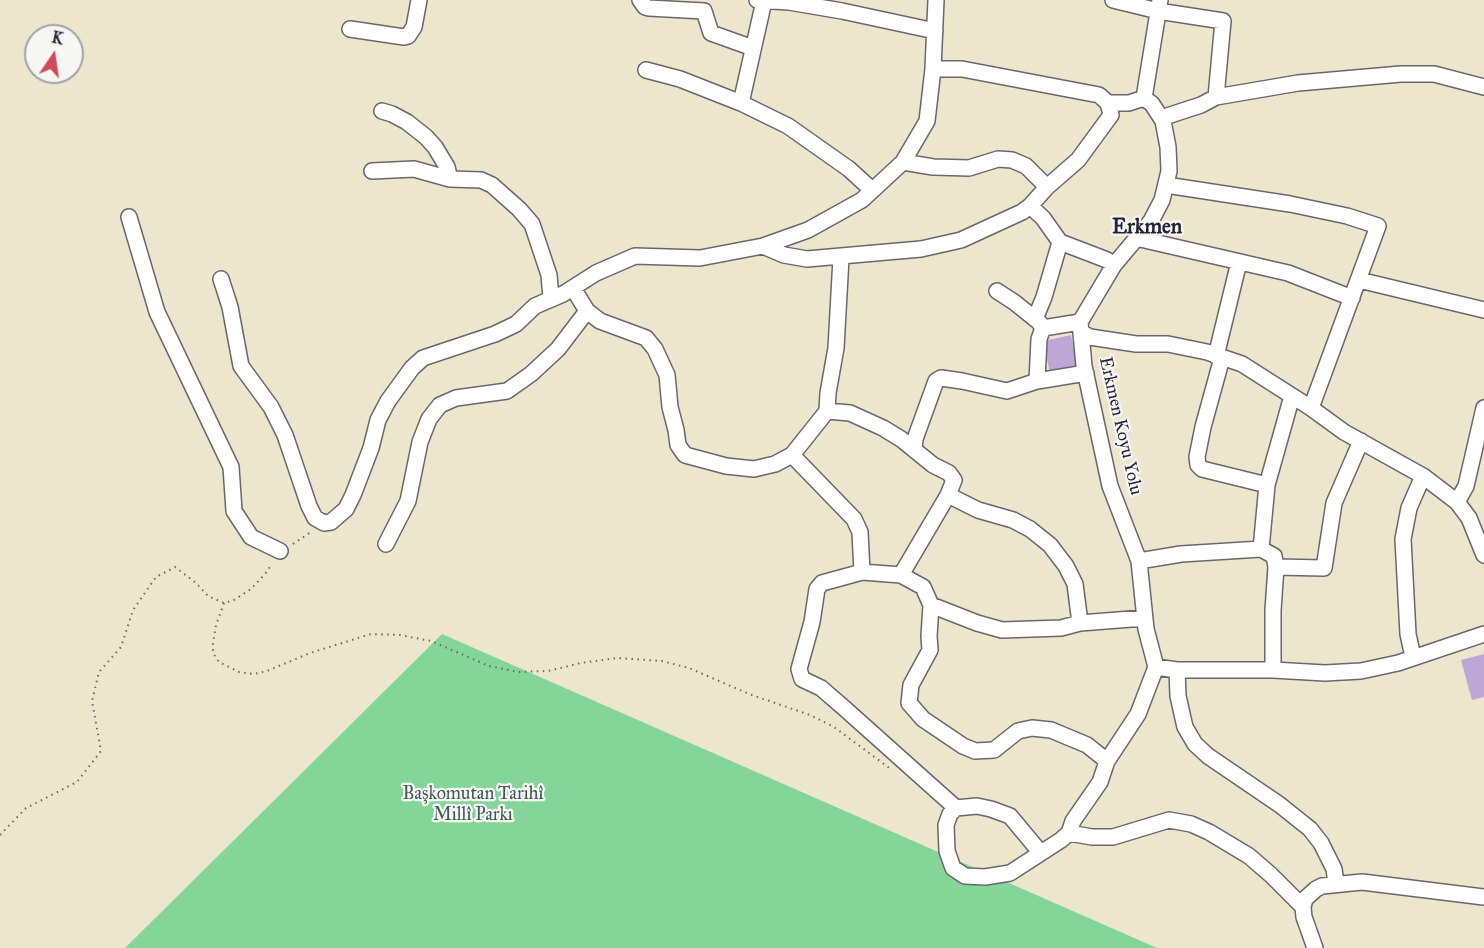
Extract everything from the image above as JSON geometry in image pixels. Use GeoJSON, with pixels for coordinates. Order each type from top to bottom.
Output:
{"type":"FeatureCollection","features":[{"type":"Feature","properties":{"kind":"street"},"geometry":{"type":"LineString","coordinates":[[350,29],[408,36],[414,27],[419,0]]}},
{"type":"Feature","properties":{"kind":"street"},"geometry":{"type":"LineString","coordinates":[[640,0],[645,7],[650,8],[704,11],[711,33],[753,48]]}},
{"type":"Feature","properties":{"kind":"street"},"geometry":{"type":"LineString","coordinates":[[221,279],[230,307],[241,366],[271,407],[285,435],[309,507],[315,518],[324,523],[331,522],[346,509],[371,448],[378,420],[388,401],[412,368],[423,358],[495,334],[516,324],[535,306],[573,288],[596,273],[635,256],[700,258],[763,246],[808,230],[862,200],[903,162],[927,121],[933,69],[936,0]]}},
{"type":"Feature","properties":{"kind":"street"},"geometry":{"type":"LineString","coordinates":[[1113,0],[1159,5],[1223,21],[1216,97]]}},
{"type":"Feature","properties":{"kind":"street"},"geometry":{"type":"LineString","coordinates":[[741,104],[761,1],[789,2],[842,11],[935,31]]}},
{"type":"Feature","properties":{"kind":"street"},"geometry":{"type":"LineString","coordinates":[[1144,98],[1159,5]]}},
{"type":"Feature","properties":{"kind":"street"},"geometry":{"type":"LineString","coordinates":[[763,246],[784,255],[807,259],[841,258],[921,249],[961,240],[1022,212],[1078,160],[1111,115],[1108,103],[1099,95],[962,69],[933,69]]}},
{"type":"Feature","properties":{"kind":"street"},"geometry":{"type":"LineString","coordinates":[[646,70],[680,79],[788,126],[849,169],[872,190]]}},
{"type":"Feature","properties":{"kind":"street"},"geometry":{"type":"LineString","coordinates":[[1161,118],[1201,105],[1216,97],[1298,83],[1401,74],[1434,74],[1484,87]]}},
{"type":"Feature","properties":{"kind":"street"},"geometry":{"type":"LineString","coordinates":[[1108,103],[1129,104],[1144,98]]}},
{"type":"Feature","properties":{"kind":"street"},"geometry":{"type":"LineString","coordinates":[[1080,327],[1114,265],[1150,221],[1162,201],[1169,171],[1168,147],[1161,118],[1152,104],[1144,98]]}},
{"type":"Feature","properties":{"kind":"street"},"geometry":{"type":"LineString","coordinates":[[382,111],[407,122],[426,137],[441,157],[450,179]]}},
{"type":"Feature","properties":{"kind":"street"},"geometry":{"type":"LineString","coordinates":[[903,162],[933,167],[969,168],[998,159],[1012,160],[1026,166],[1047,187]]}},
{"type":"Feature","properties":{"kind":"street"},"geometry":{"type":"LineString","coordinates":[[372,171],[414,169],[450,179],[482,180],[492,185],[532,224],[549,275],[551,298]]}},
{"type":"Feature","properties":{"kind":"street"},"geometry":{"type":"LineString","coordinates":[[1166,184],[1290,204],[1347,216],[1378,226],[1311,408]]}},
{"type":"Feature","properties":{"kind":"street"},"geometry":{"type":"LineString","coordinates":[[1029,206],[1043,218],[1060,242],[1107,260],[1114,265]]}},
{"type":"Feature","properties":{"kind":"street"},"geometry":{"type":"LineString","coordinates":[[129,217],[157,312],[231,467],[234,512],[251,537],[280,551]]}},
{"type":"Feature","properties":{"kind":"street"},"geometry":{"type":"LineString","coordinates":[[1136,238],[1288,273],[1352,298]]}},
{"type":"Feature","properties":{"kind":"street"},"geometry":{"type":"LineString","coordinates":[[1036,381],[1039,324],[1044,297],[1060,242]]}},
{"type":"Feature","properties":{"kind":"street"},"geometry":{"type":"LineString","coordinates":[[573,288],[587,311],[600,321],[646,338],[655,349],[667,375],[670,407],[678,446],[685,455],[726,466],[754,469],[775,464],[792,455],[827,411],[836,348],[841,258]]}},
{"type":"Feature","properties":{"kind":"street"},"geometry":{"type":"LineString","coordinates":[[1239,262],[1203,427],[1197,457],[1198,465],[1202,469],[1267,485]]}},
{"type":"Feature","properties":{"kind":"street"},"geometry":{"type":"LineString","coordinates":[[1359,280],[1484,310]]}},
{"type":"Feature","properties":{"kind":"street"},"geometry":{"type":"LineString","coordinates":[[997,291],[1007,296],[1039,324],[1080,327],[1090,337],[1136,344],[1168,344],[1242,364],[1344,432],[1423,476],[1457,502],[1469,518],[1484,555]]}},
{"type":"Feature","properties":{"kind":"street"},"geometry":{"type":"LineString","coordinates":[[386,544],[408,501],[420,442],[429,419],[440,405],[456,398],[507,391],[531,374],[558,349],[587,311]]}},
{"type":"Feature","properties":{"kind":"street","name":"Erkmen Koyu Yolu"},"geometry":{"type":"LineString","coordinates":[[1080,327],[1086,373],[1110,486],[1139,561],[1144,618],[1156,667]]}},
{"type":"Feature","properties":{"kind":"street"},"geometry":{"type":"LineString","coordinates":[[914,449],[915,439],[936,381],[941,378],[1007,391],[1036,381],[1086,373]]}},
{"type":"Feature","properties":{"kind":"street"},"geometry":{"type":"LineString","coordinates":[[1261,549],[1267,485],[1292,396]]}},
{"type":"Feature","properties":{"kind":"street"},"geometry":{"type":"LineString","coordinates":[[1457,502],[1466,486],[1484,408]]}},
{"type":"Feature","properties":{"kind":"street"},"geometry":{"type":"LineString","coordinates":[[827,411],[850,413],[884,428],[933,465],[949,473],[954,480],[948,495],[901,575]]}},
{"type":"Feature","properties":{"kind":"street"},"geometry":{"type":"LineString","coordinates":[[1276,567],[1324,568],[1334,503],[1360,441]]}},
{"type":"Feature","properties":{"kind":"street"},"geometry":{"type":"LineString","coordinates":[[792,455],[854,519],[860,532],[862,572]]}},
{"type":"Feature","properties":{"kind":"street"},"geometry":{"type":"LineString","coordinates":[[1413,657],[1407,634],[1403,539],[1409,508],[1423,476]]}},
{"type":"Feature","properties":{"kind":"street"},"geometry":{"type":"LineString","coordinates":[[948,495],[978,510],[1022,524],[1050,545],[1066,566],[1075,585],[1080,623]]}},
{"type":"Feature","properties":{"kind":"street"},"geometry":{"type":"LineString","coordinates":[[1139,561],[1181,554],[1261,549],[1274,556],[1276,567],[1273,670]]}},
{"type":"Feature","properties":{"kind":"street"},"geometry":{"type":"LineString","coordinates":[[956,808],[821,688],[802,679],[799,669],[812,622],[817,589],[822,584],[862,572],[901,575],[923,587],[931,605],[930,650],[911,685],[909,703],[923,719],[963,746],[975,751],[994,750],[1018,731],[1032,728],[1051,730],[1087,745],[1107,760]]}},
{"type":"Feature","properties":{"kind":"street"},"geometry":{"type":"LineString","coordinates":[[931,605],[1002,630],[1061,628],[1080,623],[1144,618]]}},
{"type":"Feature","properties":{"kind":"street"},"geometry":{"type":"LineString","coordinates":[[1070,833],[1073,821],[1100,782],[1107,760],[1138,714],[1156,667],[1177,670],[1273,670],[1325,673],[1361,671],[1398,663],[1484,634]]}},
{"type":"Feature","properties":{"kind":"street"},"geometry":{"type":"LineString","coordinates":[[1177,670],[1178,696],[1185,727],[1195,744],[1208,756],[1280,805],[1310,829],[1334,869],[1336,884]]}},
{"type":"Feature","properties":{"kind":"street"},"geometry":{"type":"LineString","coordinates":[[1040,852],[1010,816],[977,806],[956,808],[950,814],[946,825],[947,851],[953,868],[965,876],[986,877],[1010,873],[1070,833],[1092,837],[1113,837],[1169,820],[1191,824],[1249,856],[1303,906]]}},
{"type":"Feature","properties":{"kind":"street"},"geometry":{"type":"LineString","coordinates":[[1315,948],[1304,917],[1303,906],[1305,899],[1316,889],[1336,884],[1362,882],[1484,897]]}},
{"type":"Feature","properties":{"kind":"path"},"geometry":{"type":"LineString","coordinates":[[0,835],[26,808],[77,782],[101,751],[92,701],[99,672],[121,647],[133,610],[156,577],[175,567],[196,583],[208,596],[224,603],[234,600],[251,590],[280,551],[324,523]]}},
{"type":"Feature","properties":{"kind":"path"},"geometry":{"type":"LineString","coordinates":[[224,603],[216,625],[212,648],[219,662],[239,672],[254,674],[267,671],[310,653],[371,634],[400,635],[431,641],[489,666],[518,672],[548,671],[616,658],[662,661],[689,668],[749,694],[810,715],[834,727],[898,774],[909,775],[916,771]]}},
{"type":"Feature","properties":{"kind":"green space","name":"Başkomutan Tarihî Millî Parkı"},"geometry":{"type":"Polygon","coordinates":[[[442,634],[1157,948],[125,948],[442,634]]]}},
{"type":"Feature","properties":{"kind":"building"},"geometry":{"type":"Polygon","coordinates":[[[1071,335],[1078,367],[1050,373],[1043,341],[1071,335]]]}},
{"type":"Feature","properties":{"kind":"building"},"geometry":{"type":"Polygon","coordinates":[[[1484,654],[1484,697],[1472,700],[1461,660],[1484,654]]]}},
{"type":"Feature","properties":{"kind":"district","name":"Erkmen"},"geometry":{"type":"Point","coordinates":[1147,228]}}]}
